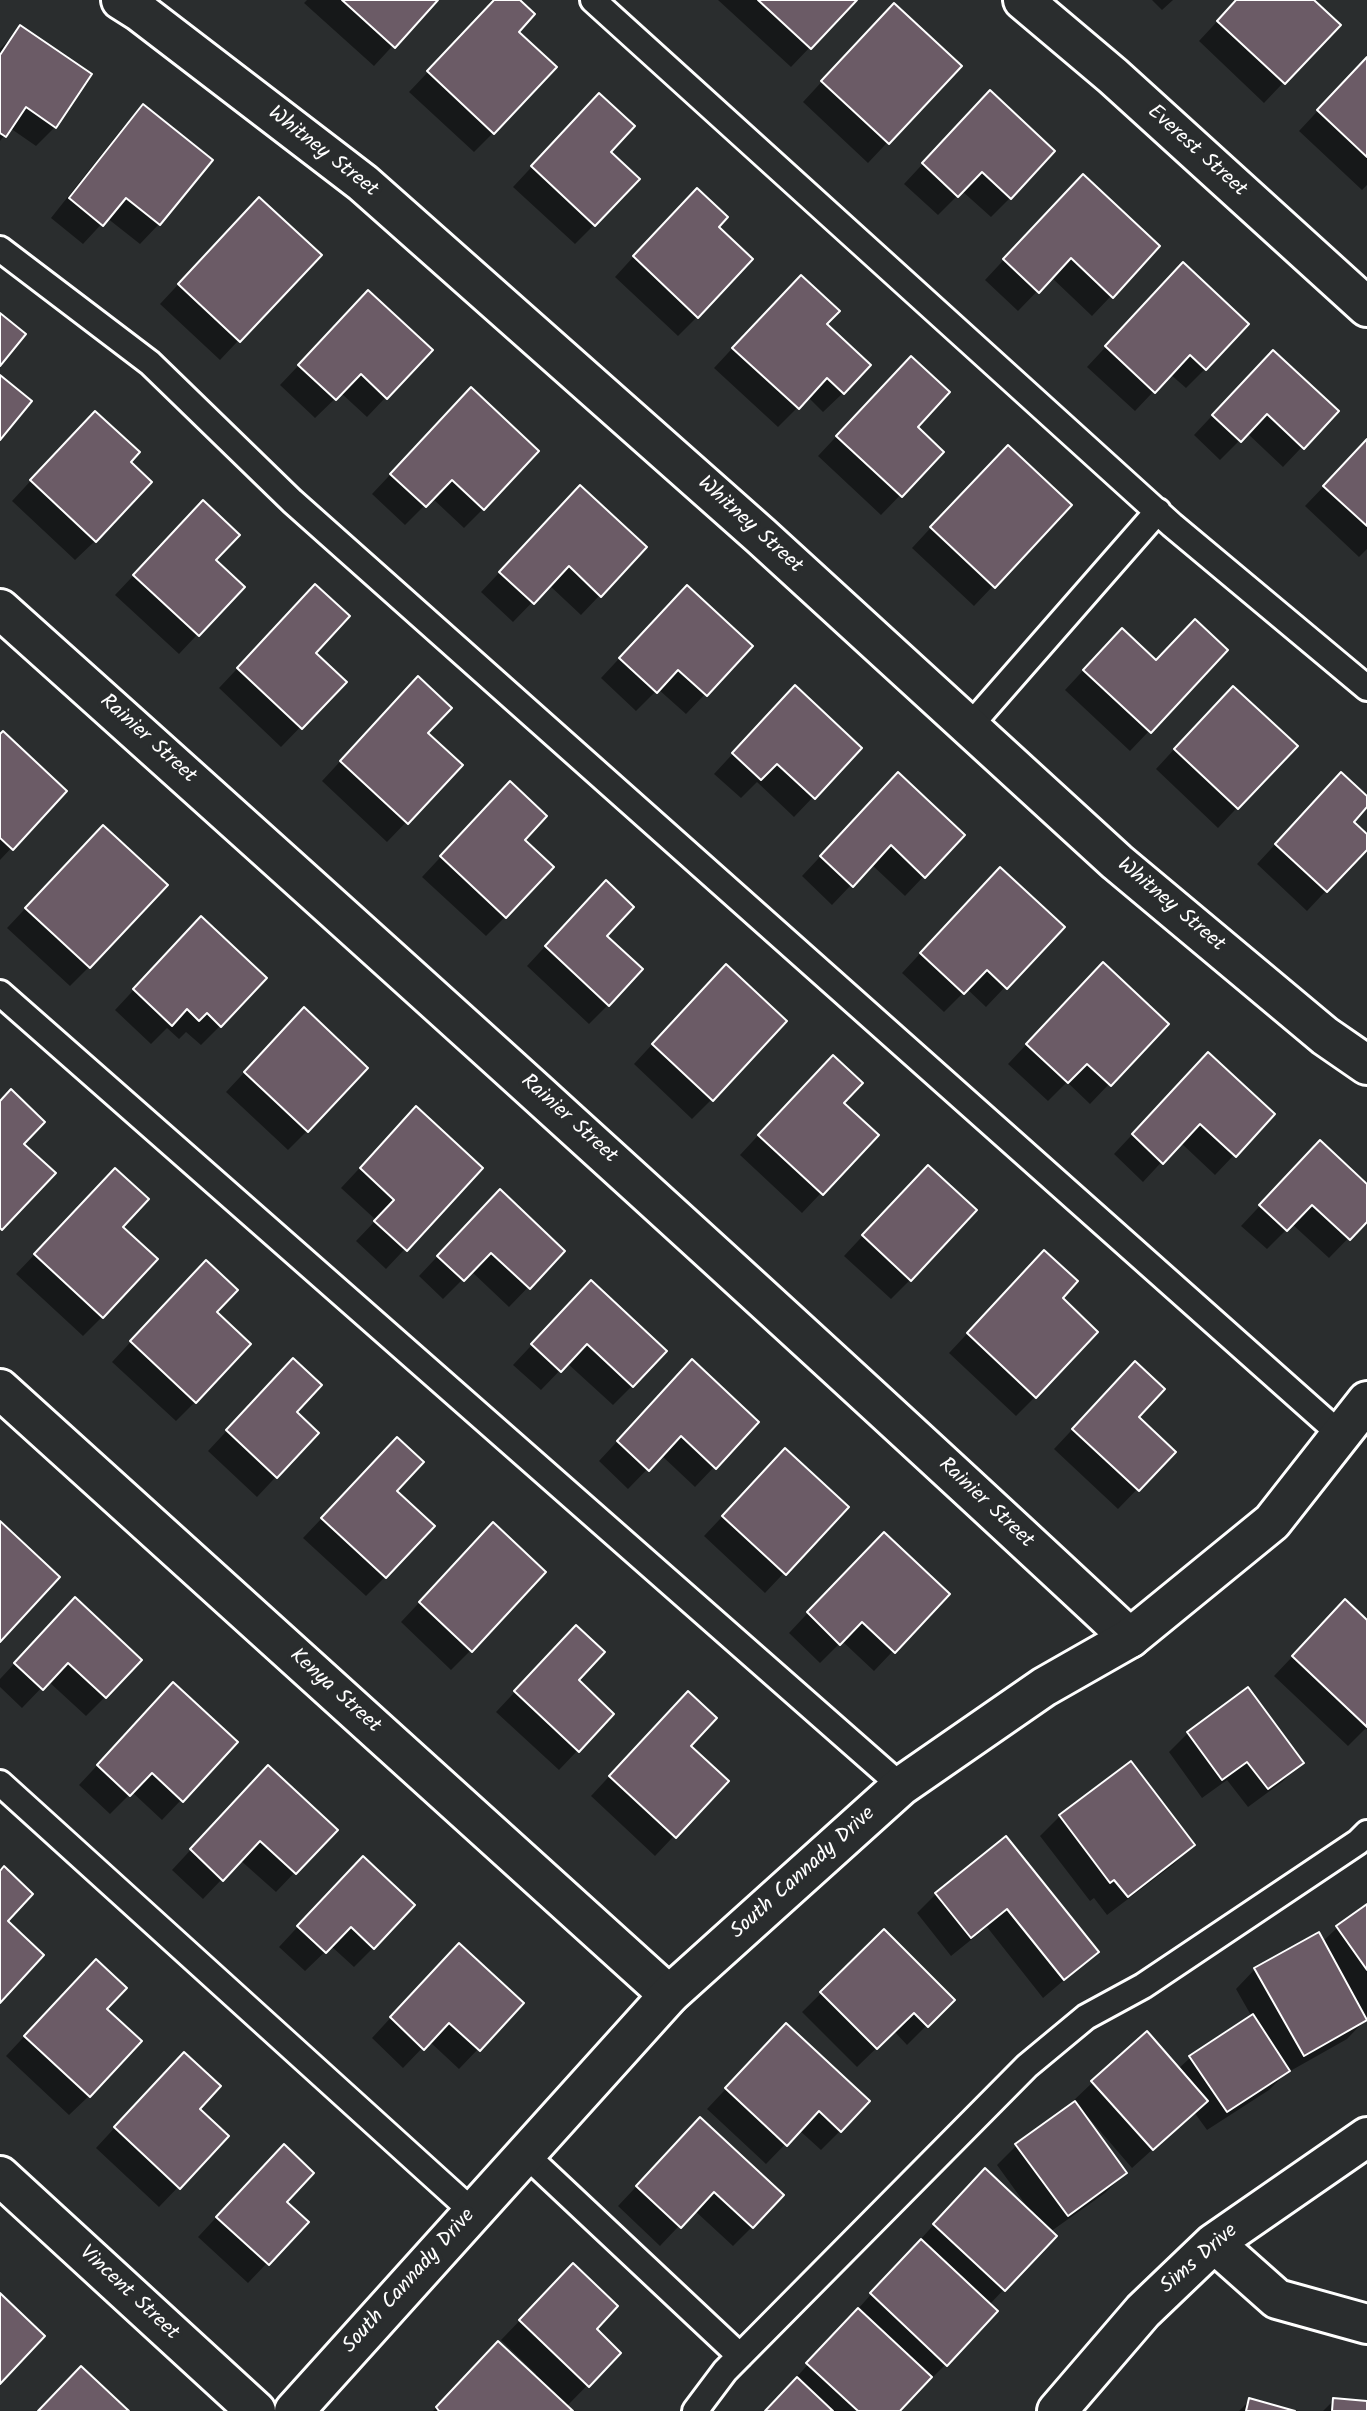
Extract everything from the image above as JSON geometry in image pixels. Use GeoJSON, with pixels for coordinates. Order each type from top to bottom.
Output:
{"type":"FeatureCollection","features":[{"type":"Feature","properties":{"kind":"street","name":"Whitney Street"},"geometry":{"type":"LineString","coordinates":[[121,0],[363,183],[761,536],[1117,862],[1325,1036],[1367,1065]]}},
{"type":"Feature","properties":{"kind":"street","name":"Everest Street"},"geometry":{"type":"LineString","coordinates":[[1023,0],[1113,76],[1367,307]]}},
{"type":"Feature","properties":{"kind":"street","name":"Rainier Street"},"geometry":{"type":"LineString","coordinates":[[0,609],[462,1022],[820,1349],[1130,1638]]}},
{"type":"Feature","properties":{"kind":"street","name":"Kenya Street"},"geometry":{"type":"LineString","coordinates":[[0,1389],[668,1995]]}},
{"type":"Feature","properties":{"kind":"street","name":"South Cannady Drive"},"geometry":{"type":"LineString","coordinates":[[294,2411],[668,1995],[901,1786],[1044,1687],[1130,1638],[1272,1522],[1367,1401]]}},
{"type":"Feature","properties":{"kind":"street","name":"Sims Drive"},"geometry":{"type":"LineString","coordinates":[[1057,2411],[1143,2311],[1214,2243],[1367,2137]]}},
{"type":"Feature","properties":{"kind":"street","name":"Vincent Street"},"geometry":{"type":"LineString","coordinates":[[0,2176],[256,2411]]}},
{"type":"Feature","properties":{"kind":"street"},"geometry":{"type":"LineString","coordinates":[[1214,2243],[1277,2299],[1367,2324]]}},
{"type":"Feature","properties":{"kind":"lane"},"geometry":{"type":"LineString","coordinates":[[593,0],[1158,511],[1367,688]]}},
{"type":"Feature","properties":{"kind":"lane"},"geometry":{"type":"LineString","coordinates":[[0,249],[150,363],[292,501],[1341,1435]]}},
{"type":"Feature","properties":{"kind":"lane"},"geometry":{"type":"LineString","coordinates":[[969,727],[1158,511]]}},
{"type":"Feature","properties":{"kind":"lane"},"geometry":{"type":"LineString","coordinates":[[0,993],[901,1786]]}},
{"type":"Feature","properties":{"kind":"lane"},"geometry":{"type":"LineString","coordinates":[[0,1783],[473,2213]]}},
{"type":"Feature","properties":{"kind":"lane"},"geometry":{"type":"LineString","coordinates":[[695,2411],[725,2371],[1027,2066],[1086,2017],[1143,1986],[1358,1842],[1367,1833]]}},
{"type":"Feature","properties":{"kind":"lane"},"geometry":{"type":"LineString","coordinates":[[525,2154],[740,2356]]}},
{"type":"Feature","properties":{"kind":"building"},"geometry":{"type":"Polygon","coordinates":[[[342,0],[438,0],[395,48],[342,0]]]}},
{"type":"Feature","properties":{"kind":"building"},"geometry":{"type":"Polygon","coordinates":[[[494,0],[520,0],[535,14],[519,32],[557,67],[494,134],[427,71],[494,0]]]}},
{"type":"Feature","properties":{"kind":"building"},"geometry":{"type":"Polygon","coordinates":[[[758,0],[857,0],[811,49],[758,0]]]}},
{"type":"Feature","properties":{"kind":"building"},"geometry":{"type":"Polygon","coordinates":[[[1236,0],[1314,0],[1341,25],[1285,84],[1217,21],[1236,0]]]}},
{"type":"Feature","properties":{"kind":"building"},"geometry":{"type":"Polygon","coordinates":[[[894,3],[962,66],[889,144],[821,81],[894,3]]]}},
{"type":"Feature","properties":{"kind":"building"},"geometry":{"type":"Polygon","coordinates":[[[20,25],[92,74],[56,128],[26,107],[6,137],[0,133],[0,55],[20,25]]]}},
{"type":"Feature","properties":{"kind":"building"},"geometry":{"type":"Polygon","coordinates":[[[1367,57],[1367,157],[1317,110],[1367,57]]]}},
{"type":"Feature","properties":{"kind":"building"},"geometry":{"type":"Polygon","coordinates":[[[990,90],[1055,151],[1011,199],[982,172],[958,197],[922,163],[990,90]]]}},
{"type":"Feature","properties":{"kind":"building"},"geometry":{"type":"Polygon","coordinates":[[[599,93],[635,126],[611,152],[640,179],[595,226],[531,166],[599,93]]]}},
{"type":"Feature","properties":{"kind":"building"},"geometry":{"type":"Polygon","coordinates":[[[143,104],[213,160],[160,225],[126,198],[103,226],[69,198],[143,104]]]}},
{"type":"Feature","properties":{"kind":"building"},"geometry":{"type":"Polygon","coordinates":[[[1083,174],[1160,246],[1113,298],[1071,258],[1039,293],[1003,259],[1083,174]]]}},
{"type":"Feature","properties":{"kind":"building"},"geometry":{"type":"Polygon","coordinates":[[[697,188],[728,217],[719,227],[753,259],[698,318],[633,256],[697,188]]]}},
{"type":"Feature","properties":{"kind":"building"},"geometry":{"type":"Polygon","coordinates":[[[259,197],[322,255],[240,342],[178,284],[259,197]]]}},
{"type":"Feature","properties":{"kind":"building"},"geometry":{"type":"Polygon","coordinates":[[[1183,262],[1249,324],[1206,370],[1190,355],[1155,393],[1105,346],[1183,262]]]}},
{"type":"Feature","properties":{"kind":"building"},"geometry":{"type":"Polygon","coordinates":[[[801,275],[840,311],[827,324],[871,365],[844,394],[827,378],[799,409],[732,348],[801,275]]]}},
{"type":"Feature","properties":{"kind":"building"},"geometry":{"type":"Polygon","coordinates":[[[368,290],[433,350],[387,399],[361,374],[336,400],[298,365],[368,290]]]}},
{"type":"Feature","properties":{"kind":"building"},"geometry":{"type":"Polygon","coordinates":[[[0,313],[26,334],[0,366],[0,313]]]}},
{"type":"Feature","properties":{"kind":"building"},"geometry":{"type":"Polygon","coordinates":[[[1273,350],[1339,411],[1304,449],[1267,414],[1241,442],[1212,415],[1273,350]]]}},
{"type":"Feature","properties":{"kind":"building"},"geometry":{"type":"Polygon","coordinates":[[[911,356],[950,392],[918,427],[944,452],[902,497],[836,436],[911,356]]]}},
{"type":"Feature","properties":{"kind":"building"},"geometry":{"type":"Polygon","coordinates":[[[0,375],[32,401],[0,440],[0,375]]]}},
{"type":"Feature","properties":{"kind":"building"},"geometry":{"type":"Polygon","coordinates":[[[471,387],[539,451],[484,510],[452,480],[426,507],[390,474],[471,387]]]}},
{"type":"Feature","properties":{"kind":"building"},"geometry":{"type":"Polygon","coordinates":[[[95,411],[140,452],[131,462],[152,482],[96,542],[30,480],[95,411]]]}},
{"type":"Feature","properties":{"kind":"building"},"geometry":{"type":"Polygon","coordinates":[[[1367,439],[1367,526],[1323,486],[1367,439]]]}},
{"type":"Feature","properties":{"kind":"building"},"geometry":{"type":"Polygon","coordinates":[[[1008,445],[1072,505],[995,588],[930,527],[1008,445]]]}},
{"type":"Feature","properties":{"kind":"building"},"geometry":{"type":"Polygon","coordinates":[[[580,485],[647,547],[601,597],[569,566],[534,604],[499,572],[580,485]]]}},
{"type":"Feature","properties":{"kind":"building"},"geometry":{"type":"Polygon","coordinates":[[[203,500],[240,535],[216,560],[245,587],[199,636],[133,575],[203,500]]]}},
{"type":"Feature","properties":{"kind":"building"},"geometry":{"type":"Polygon","coordinates":[[[315,584],[350,616],[316,653],[347,682],[302,729],[237,668],[315,584]]]}},
{"type":"Feature","properties":{"kind":"building"},"geometry":{"type":"Polygon","coordinates":[[[687,585],[753,646],[707,696],[678,670],[657,693],[619,658],[687,585]]]}},
{"type":"Feature","properties":{"kind":"building"},"geometry":{"type":"Polygon","coordinates":[[[1195,619],[1228,650],[1151,733],[1083,670],[1122,628],[1156,660],[1195,619]]]}},
{"type":"Feature","properties":{"kind":"building"},"geometry":{"type":"Polygon","coordinates":[[[418,676],[452,708],[428,733],[463,765],[408,824],[340,761],[418,676]]]}},
{"type":"Feature","properties":{"kind":"building"},"geometry":{"type":"Polygon","coordinates":[[[795,685],[862,748],[815,799],[777,764],[761,780],[732,753],[795,685]]]}},
{"type":"Feature","properties":{"kind":"building"},"geometry":{"type":"Polygon","coordinates":[[[1233,686],[1298,746],[1238,809],[1174,749],[1233,686]]]}},
{"type":"Feature","properties":{"kind":"building"},"geometry":{"type":"Polygon","coordinates":[[[3,731],[67,791],[13,850],[0,838],[0,734],[3,731]]]}},
{"type":"Feature","properties":{"kind":"building"},"geometry":{"type":"Polygon","coordinates":[[[898,772],[965,835],[925,878],[891,845],[853,887],[820,856],[898,772]]]}},
{"type":"Feature","properties":{"kind":"building"},"geometry":{"type":"Polygon","coordinates":[[[1341,772],[1367,796],[1367,807],[1354,822],[1367,834],[1367,850],[1327,892],[1275,844],[1341,772]]]}},
{"type":"Feature","properties":{"kind":"building"},"geometry":{"type":"Polygon","coordinates":[[[510,781],[547,816],[525,840],[554,867],[506,918],[440,856],[510,781]]]}},
{"type":"Feature","properties":{"kind":"building"},"geometry":{"type":"Polygon","coordinates":[[[103,825],[168,885],[90,968],[25,908],[103,825]]]}},
{"type":"Feature","properties":{"kind":"building"},"geometry":{"type":"Polygon","coordinates":[[[1000,867],[1065,927],[1007,989],[987,970],[964,994],[920,953],[1000,867]]]}},
{"type":"Feature","properties":{"kind":"building"},"geometry":{"type":"Polygon","coordinates":[[[606,880],[634,907],[607,936],[643,969],[609,1006],[545,946],[606,880]]]}},
{"type":"Feature","properties":{"kind":"building"},"geometry":{"type":"Polygon","coordinates":[[[201,916],[267,978],[221,1027],[207,1013],[199,1021],[187,1009],[172,1026],[133,989],[201,916]]]}},
{"type":"Feature","properties":{"kind":"building"},"geometry":{"type":"Polygon","coordinates":[[[1103,962],[1169,1024],[1111,1086],[1087,1064],[1068,1083],[1026,1044],[1103,962]]]}},
{"type":"Feature","properties":{"kind":"building"},"geometry":{"type":"Polygon","coordinates":[[[726,964],[787,1021],[713,1101],[652,1044],[726,964]]]}},
{"type":"Feature","properties":{"kind":"building"},"geometry":{"type":"Polygon","coordinates":[[[304,1007],[368,1068],[308,1132],[244,1072],[304,1007]]]}},
{"type":"Feature","properties":{"kind":"building"},"geometry":{"type":"Polygon","coordinates":[[[1208,1052],[1275,1114],[1236,1157],[1200,1124],[1163,1164],[1132,1134],[1208,1052]]]}},
{"type":"Feature","properties":{"kind":"building"},"geometry":{"type":"Polygon","coordinates":[[[833,1055],[863,1083],[844,1103],[879,1135],[823,1195],[758,1135],[833,1055]]]}},
{"type":"Feature","properties":{"kind":"building"},"geometry":{"type":"Polygon","coordinates":[[[11,1089],[45,1122],[24,1144],[56,1173],[2,1230],[0,1101],[11,1089]]]}},
{"type":"Feature","properties":{"kind":"building"},"geometry":{"type":"Polygon","coordinates":[[[416,1106],[483,1168],[407,1251],[374,1221],[394,1200],[360,1168],[416,1106]]]}},
{"type":"Feature","properties":{"kind":"building"},"geometry":{"type":"Polygon","coordinates":[[[1320,1140],[1367,1184],[1367,1222],[1350,1240],[1312,1205],[1287,1231],[1259,1205],[1320,1140]]]}},
{"type":"Feature","properties":{"kind":"building"},"geometry":{"type":"Polygon","coordinates":[[[928,1165],[977,1210],[911,1281],[862,1235],[928,1165]]]}},
{"type":"Feature","properties":{"kind":"building"},"geometry":{"type":"Polygon","coordinates":[[[115,1168],[149,1199],[123,1227],[158,1259],[103,1318],[34,1254],[115,1168]]]}},
{"type":"Feature","properties":{"kind":"building"},"geometry":{"type":"Polygon","coordinates":[[[500,1189],[565,1251],[530,1289],[491,1253],[464,1281],[437,1256],[500,1189]]]}},
{"type":"Feature","properties":{"kind":"building"},"geometry":{"type":"Polygon","coordinates":[[[1044,1250],[1078,1281],[1063,1298],[1098,1332],[1036,1398],[967,1333],[1044,1250]]]}},
{"type":"Feature","properties":{"kind":"building"},"geometry":{"type":"Polygon","coordinates":[[[206,1260],[238,1290],[217,1312],[251,1344],[196,1403],[130,1341],[206,1260]]]}},
{"type":"Feature","properties":{"kind":"building"},"geometry":{"type":"Polygon","coordinates":[[[591,1280],[667,1351],[633,1387],[587,1344],[561,1372],[531,1344],[591,1280]]]}},
{"type":"Feature","properties":{"kind":"building"},"geometry":{"type":"Polygon","coordinates":[[[293,1358],[322,1385],[297,1412],[319,1433],[277,1478],[226,1430],[293,1358]]]}},
{"type":"Feature","properties":{"kind":"building"},"geometry":{"type":"Polygon","coordinates":[[[692,1359],[759,1422],[716,1469],[681,1436],[649,1471],[617,1441],[692,1359]]]}},
{"type":"Feature","properties":{"kind":"building"},"geometry":{"type":"Polygon","coordinates":[[[1135,1361],[1165,1389],[1139,1417],[1176,1452],[1139,1491],[1072,1429],[1135,1361]]]}},
{"type":"Feature","properties":{"kind":"building"},"geometry":{"type":"Polygon","coordinates":[[[397,1437],[424,1462],[397,1491],[435,1526],[386,1578],[321,1518],[397,1437]]]}},
{"type":"Feature","properties":{"kind":"building"},"geometry":{"type":"Polygon","coordinates":[[[785,1448],[849,1507],[786,1575],[722,1516],[785,1448]]]}},
{"type":"Feature","properties":{"kind":"building"},"geometry":{"type":"Polygon","coordinates":[[[0,1521],[60,1577],[0,1642],[0,1521]]]}},
{"type":"Feature","properties":{"kind":"building"},"geometry":{"type":"Polygon","coordinates":[[[493,1522],[546,1572],[472,1652],[419,1602],[493,1522]]]}},
{"type":"Feature","properties":{"kind":"building"},"geometry":{"type":"Polygon","coordinates":[[[884,1532],[950,1594],[895,1653],[862,1622],[840,1645],[807,1612],[884,1532]]]}},
{"type":"Feature","properties":{"kind":"building"},"geometry":{"type":"Polygon","coordinates":[[[75,1597],[142,1660],[106,1698],[68,1663],[43,1690],[14,1663],[75,1597]]]}},
{"type":"Feature","properties":{"kind":"building"},"geometry":{"type":"Polygon","coordinates":[[[1345,1599],[1367,1620],[1367,1727],[1292,1656],[1345,1599]]]}},
{"type":"Feature","properties":{"kind":"building"},"geometry":{"type":"Polygon","coordinates":[[[576,1625],[605,1652],[579,1680],[614,1714],[579,1752],[514,1691],[576,1625]]]}},
{"type":"Feature","properties":{"kind":"building"},"geometry":{"type":"Polygon","coordinates":[[[173,1682],[238,1742],[183,1802],[152,1773],[130,1796],[97,1765],[173,1682]]]}},
{"type":"Feature","properties":{"kind":"building"},"geometry":{"type":"Polygon","coordinates":[[[1248,1687],[1304,1763],[1268,1789],[1247,1762],[1222,1780],[1187,1732],[1248,1687]]]}},
{"type":"Feature","properties":{"kind":"building"},"geometry":{"type":"Polygon","coordinates":[[[688,1691],[717,1718],[691,1746],[729,1781],[676,1838],[609,1776],[688,1691]]]}},
{"type":"Feature","properties":{"kind":"building"},"geometry":{"type":"Polygon","coordinates":[[[1131,1761],[1195,1845],[1128,1897],[1114,1880],[1110,1883],[1059,1815],[1131,1761]]]}},
{"type":"Feature","properties":{"kind":"building"},"geometry":{"type":"Polygon","coordinates":[[[268,1765],[338,1830],[296,1874],[260,1841],[223,1881],[190,1849],[268,1765]]]}},
{"type":"Feature","properties":{"kind":"building"},"geometry":{"type":"Polygon","coordinates":[[[1006,1836],[1099,1952],[1064,1980],[1007,1909],[971,1938],[935,1893],[1006,1836]]]}},
{"type":"Feature","properties":{"kind":"building"},"geometry":{"type":"Polygon","coordinates":[[[363,1856],[415,1905],[374,1949],[351,1927],[326,1953],[297,1926],[363,1856]]]}},
{"type":"Feature","properties":{"kind":"building"},"geometry":{"type":"Polygon","coordinates":[[[4,1866],[33,1894],[8,1921],[44,1955],[0,2003],[0,1871],[4,1866]]]}},
{"type":"Feature","properties":{"kind":"building"},"geometry":{"type":"Polygon","coordinates":[[[1367,1904],[1367,1970],[1336,1926],[1367,1904]]]}},
{"type":"Feature","properties":{"kind":"building"},"geometry":{"type":"Polygon","coordinates":[[[884,1929],[955,2000],[928,2027],[914,2013],[877,2049],[820,1992],[884,1929]]]}},
{"type":"Feature","properties":{"kind":"building"},"geometry":{"type":"Polygon","coordinates":[[[1319,1932],[1367,2020],[1304,2056],[1254,1968],[1319,1932]]]}},
{"type":"Feature","properties":{"kind":"building"},"geometry":{"type":"Polygon","coordinates":[[[459,1943],[524,2003],[480,2051],[449,2023],[424,2050],[390,2017],[459,1943]]]}},
{"type":"Feature","properties":{"kind":"building"},"geometry":{"type":"Polygon","coordinates":[[[96,1959],[127,1988],[107,2009],[142,2041],[90,2097],[24,2036],[96,1959]]]}},
{"type":"Feature","properties":{"kind":"building"},"geometry":{"type":"Polygon","coordinates":[[[1253,2014],[1290,2071],[1227,2112],[1189,2056],[1253,2014]]]}},
{"type":"Feature","properties":{"kind":"building"},"geometry":{"type":"Polygon","coordinates":[[[786,2023],[870,2101],[841,2132],[819,2111],[787,2146],[725,2088],[786,2023]]]}},
{"type":"Feature","properties":{"kind":"building"},"geometry":{"type":"Polygon","coordinates":[[[1147,2031],[1208,2101],[1153,2150],[1091,2081],[1147,2031]]]}},
{"type":"Feature","properties":{"kind":"building"},"geometry":{"type":"Polygon","coordinates":[[[184,2052],[221,2086],[200,2109],[229,2136],[180,2189],[114,2127],[184,2052]]]}},
{"type":"Feature","properties":{"kind":"building"},"geometry":{"type":"Polygon","coordinates":[[[1075,2101],[1127,2173],[1068,2216],[1015,2144],[1075,2101]]]}},
{"type":"Feature","properties":{"kind":"building"},"geometry":{"type":"Polygon","coordinates":[[[700,2117],[784,2195],[753,2228],[714,2192],[681,2228],[636,2186],[700,2117]]]}},
{"type":"Feature","properties":{"kind":"building"},"geometry":{"type":"Polygon","coordinates":[[[284,2144],[314,2173],[287,2202],[309,2222],[269,2265],[216,2217],[284,2144]]]}},
{"type":"Feature","properties":{"kind":"building"},"geometry":{"type":"Polygon","coordinates":[[[985,2168],[1057,2236],[1005,2291],[933,2224],[985,2168]]]}},
{"type":"Feature","properties":{"kind":"building"},"geometry":{"type":"Polygon","coordinates":[[[921,2239],[998,2311],[947,2366],[870,2293],[921,2239]]]}},
{"type":"Feature","properties":{"kind":"building"},"geometry":{"type":"Polygon","coordinates":[[[573,2263],[618,2306],[597,2329],[621,2353],[589,2387],[519,2320],[573,2263]]]}},
{"type":"Feature","properties":{"kind":"building"},"geometry":{"type":"Polygon","coordinates":[[[0,2293],[45,2336],[0,2384],[0,2293]]]}},
{"type":"Feature","properties":{"kind":"building"},"geometry":{"type":"Polygon","coordinates":[[[858,2308],[932,2377],[900,2411],[858,2411],[806,2363],[858,2308]]]}},
{"type":"Feature","properties":{"kind":"building"},"geometry":{"type":"Polygon","coordinates":[[[498,2341],[573,2411],[439,2411],[436,2407],[498,2341]]]}},
{"type":"Feature","properties":{"kind":"building"},"geometry":{"type":"Polygon","coordinates":[[[81,2366],[129,2411],[38,2411],[81,2366]]]}},
{"type":"Feature","properties":{"kind":"building"},"geometry":{"type":"Polygon","coordinates":[[[797,2377],[833,2411],[765,2411],[797,2377]]]}},
{"type":"Feature","properties":{"kind":"building"},"geometry":{"type":"Polygon","coordinates":[[[1249,2398],[1295,2411],[1246,2411],[1249,2398]]]}},
{"type":"Feature","properties":{"kind":"building"},"geometry":{"type":"Polygon","coordinates":[[[1333,2398],[1367,2401],[1367,2411],[1332,2411],[1333,2398]]]}}]}
